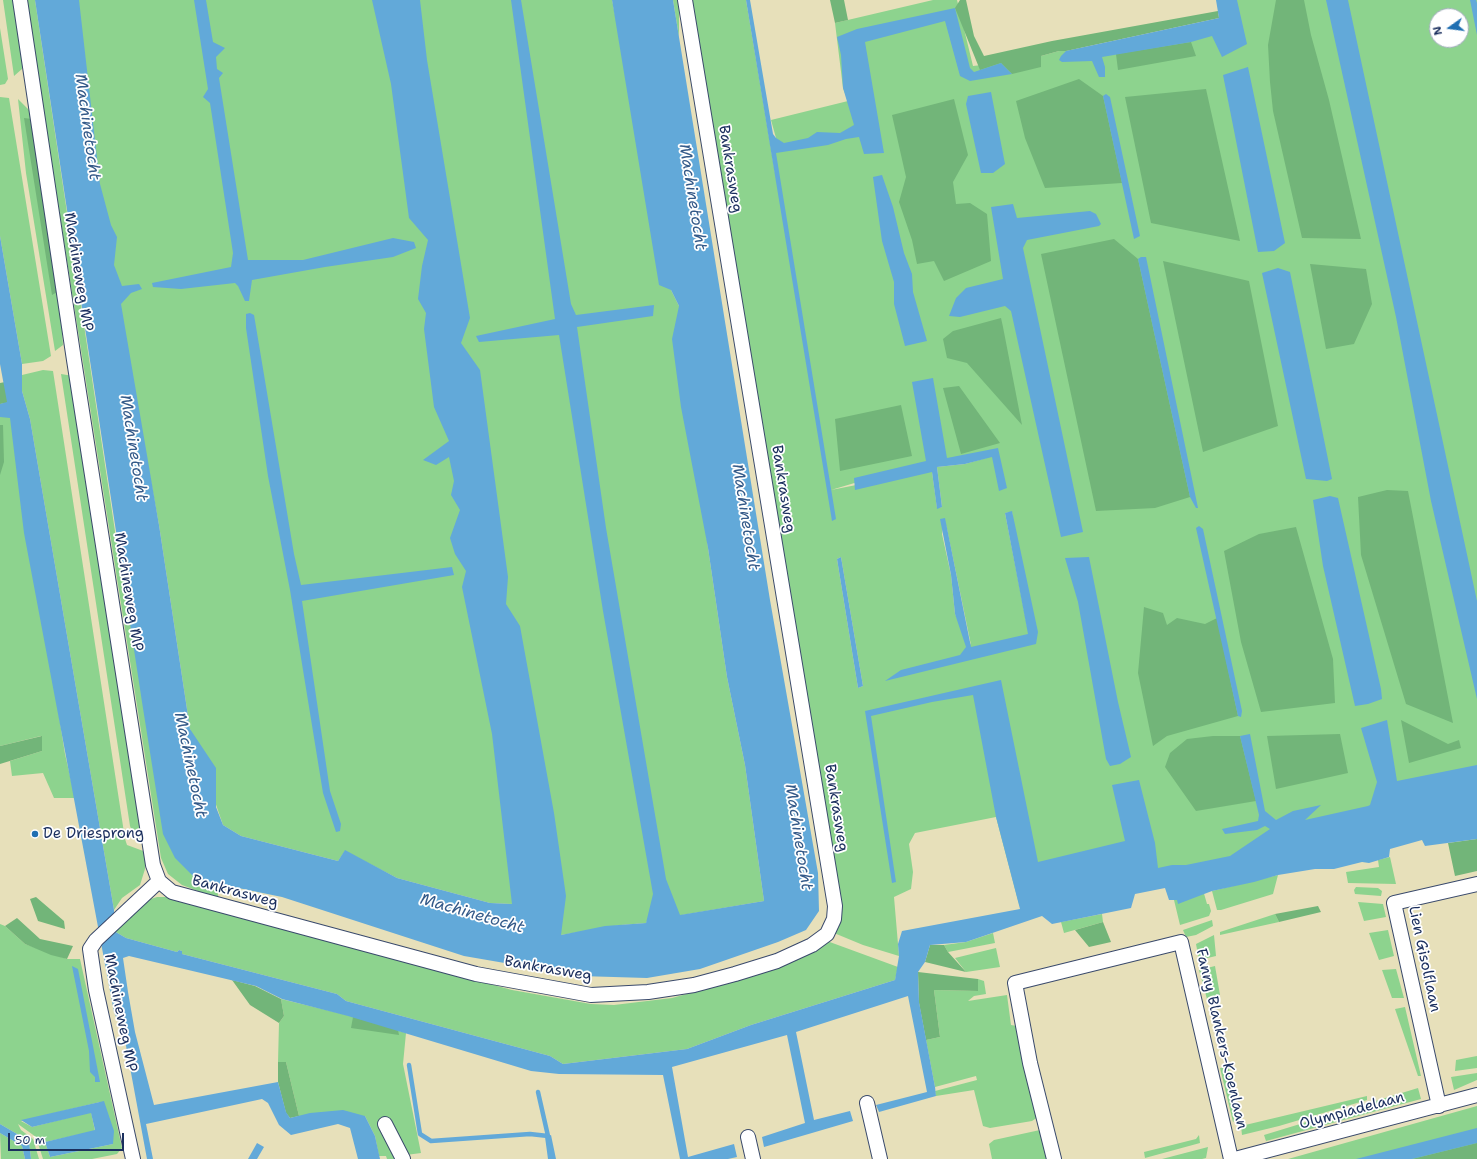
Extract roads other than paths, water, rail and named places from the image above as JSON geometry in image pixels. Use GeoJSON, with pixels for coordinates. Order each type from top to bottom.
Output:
{"type":"FeatureCollection","features":[{"type":"Feature","properties":{"kind":"street","name":"Machineweg MP"},"geometry":{"type":"LineString","coordinates":[[20,0],[75,368],[153,865],[159,881],[96,940],[90,949],[91,961],[133,1159]]}},
{"type":"Feature","properties":{"kind":"street","name":"Bankrasweg"},"geometry":{"type":"LineString","coordinates":[[159,881],[172,892],[476,974],[591,995],[648,992],[694,985],[777,961],[812,945],[827,934],[834,919],[835,906],[684,0]]}},
{"type":"Feature","properties":{"kind":"street","name":"Lien Gisolflaan"},"geometry":{"type":"LineString","coordinates":[[1439,1106],[1394,903],[1477,884]]}},
{"type":"Feature","properties":{"kind":"street","name":"Fanny Blankers-Koenlaan"},"geometry":{"type":"LineString","coordinates":[[1054,1159],[1030,1063],[1015,984],[1181,942],[1232,1159]]}},
{"type":"Feature","properties":{"kind":"street","name":"Olympiadelaan"},"geometry":{"type":"LineString","coordinates":[[1235,1159],[1477,1095]]}},
{"type":"Feature","properties":{"kind":"street"},"geometry":{"type":"LineString","coordinates":[[867,1103],[880,1159]]}},
{"type":"Feature","properties":{"kind":"street"},"geometry":{"type":"LineString","coordinates":[[385,1124],[403,1159]]}},
{"type":"Feature","properties":{"kind":"street"},"geometry":{"type":"LineString","coordinates":[[748,1137],[753,1159]]}},
{"type":"Feature","properties":{"kind":"water","name":"Machinetocht"},"geometry":{"type":"Polygon","coordinates":[[[35,0],[79,0],[100,184],[111,225],[117,237],[114,265],[122,286],[139,284],[142,289],[131,293],[121,304],[159,525],[190,729],[216,768],[216,807],[223,825],[241,836],[338,861],[345,850],[397,878],[490,903],[512,904],[492,734],[462,587],[466,571],[455,554],[450,538],[460,510],[451,495],[454,481],[449,457],[436,465],[423,460],[449,441],[434,407],[424,329],[426,313],[418,299],[422,266],[428,240],[409,218],[391,84],[372,0],[420,0],[427,60],[470,318],[461,343],[480,370],[508,577],[506,604],[520,626],[554,813],[566,896],[561,935],[605,926],[646,923],[653,894],[603,611],[559,335],[479,342],[476,336],[555,319],[511,0],[521,0],[571,304],[576,315],[654,305],[653,316],[577,327],[606,528],[666,879],[680,915],[764,901],[745,765],[727,677],[708,548],[681,407],[672,339],[679,306],[671,290],[659,285],[612,0],[673,0],[770,600],[818,873],[819,911],[806,930],[778,942],[700,969],[647,978],[580,976],[464,956],[282,897],[204,881],[203,884],[197,882],[198,878],[194,877],[175,858],[163,834],[35,0]]]}},
{"type":"Feature","properties":{"kind":"water"},"geometry":{"type":"Polygon","coordinates":[[[194,0],[206,0],[213,42],[225,48],[216,57],[217,69],[223,73],[219,78],[248,260],[303,260],[393,238],[414,242],[416,248],[393,257],[252,280],[249,301],[245,301],[235,283],[181,289],[153,287],[152,283],[231,267],[233,253],[210,103],[203,97],[208,89],[194,0]]]}},
{"type":"Feature","properties":{"kind":"water"},"geometry":{"type":"Polygon","coordinates":[[[746,0],[750,0],[773,134],[784,143],[808,138],[817,132],[840,133],[854,125],[843,88],[841,55],[837,37],[857,29],[955,8],[970,68],[974,72],[1001,63],[1012,74],[970,81],[960,76],[945,21],[865,42],[884,153],[864,154],[859,137],[846,139],[828,145],[776,153],[836,519],[832,521],[746,0]]]}},
{"type":"Feature","properties":{"kind":"water"},"geometry":{"type":"Polygon","coordinates":[[[1216,0],[1237,0],[1247,44],[1222,57],[1212,36],[1191,42],[1102,57],[1105,67],[1105,77],[1099,77],[1092,61],[1062,62],[1059,60],[1066,51],[1219,18],[1216,0]]]}},
{"type":"Feature","properties":{"kind":"water"},"geometry":{"type":"Polygon","coordinates":[[[1326,0],[1348,0],[1477,601],[1477,699],[1431,501],[1396,317],[1326,0]]]}},
{"type":"Feature","properties":{"kind":"water"},"geometry":{"type":"Polygon","coordinates":[[[1470,0],[1476,0],[1477,3],[1477,35],[1470,0]]]}},
{"type":"Feature","properties":{"kind":"water"},"geometry":{"type":"Polygon","coordinates":[[[1248,67],[1285,243],[1274,251],[1258,252],[1223,75],[1248,67]]]}},
{"type":"Feature","properties":{"kind":"water"},"geometry":{"type":"Polygon","coordinates":[[[991,92],[1005,164],[993,173],[981,173],[966,104],[968,96],[991,92]]]}},
{"type":"Feature","properties":{"kind":"water"},"geometry":{"type":"Polygon","coordinates":[[[1106,94],[1110,97],[1140,236],[1134,239],[1103,96],[1106,94]]]}},
{"type":"Feature","properties":{"kind":"water"},"geometry":{"type":"Polygon","coordinates":[[[882,175],[893,207],[904,253],[912,274],[913,292],[927,341],[905,346],[894,304],[894,282],[882,241],[873,177],[882,175]]]}},
{"type":"Feature","properties":{"kind":"water"},"geometry":{"type":"Polygon","coordinates":[[[1013,204],[1017,218],[1090,211],[1096,214],[1101,224],[1099,226],[1027,240],[1023,248],[1083,532],[1061,537],[1011,311],[1005,306],[960,317],[949,316],[956,298],[966,288],[1003,279],[991,207],[1013,204]]]}},
{"type":"Feature","properties":{"kind":"water"},"geometry":{"type":"Polygon","coordinates":[[[0,236],[22,364],[22,391],[30,419],[114,910],[114,931],[126,938],[177,952],[179,950],[182,951],[182,954],[337,994],[346,1001],[550,1056],[563,1064],[687,1049],[751,1025],[895,980],[899,956],[898,944],[902,931],[1020,909],[996,817],[973,695],[932,702],[871,716],[896,882],[892,883],[865,711],[1001,680],[1038,862],[1125,841],[1112,785],[1139,780],[1155,843],[1158,868],[1172,865],[1186,865],[1230,856],[1270,829],[1265,826],[1257,830],[1225,834],[1222,829],[1258,821],[1259,815],[1240,736],[1250,734],[1265,811],[1276,820],[1293,811],[1321,805],[1305,820],[1368,806],[1370,805],[1377,782],[1361,728],[1387,720],[1397,781],[1477,765],[1477,839],[1425,846],[1422,840],[1390,849],[1389,857],[1369,863],[1362,862],[1334,869],[1315,869],[1278,875],[1212,891],[1178,904],[1177,900],[1169,900],[1165,888],[1135,894],[1131,908],[1052,924],[1042,916],[966,942],[930,945],[925,962],[918,972],[919,1002],[936,1096],[879,1112],[876,1105],[927,1092],[908,996],[796,1032],[814,1120],[850,1111],[853,1121],[764,1147],[762,1137],[805,1123],[787,1035],[672,1067],[688,1157],[734,1144],[737,1157],[728,1159],[680,1159],[663,1075],[559,1074],[531,1071],[348,1016],[282,999],[256,986],[129,956],[123,958],[128,992],[135,1032],[154,1105],[278,1082],[286,1112],[290,1118],[310,1113],[343,1110],[365,1116],[375,1136],[380,1159],[358,1159],[350,1128],[338,1124],[291,1135],[279,1125],[268,1103],[262,1099],[146,1124],[153,1159],[147,1159],[124,1035],[114,1012],[24,533],[10,418],[0,417],[0,404],[7,402],[0,364],[0,236]]]}},
{"type":"Feature","properties":{"kind":"water"},"geometry":{"type":"Polygon","coordinates":[[[1141,257],[1146,257],[1198,508],[1196,508],[1190,497],[1138,259],[1141,257]]]}},
{"type":"Feature","properties":{"kind":"water"},"geometry":{"type":"Polygon","coordinates":[[[1278,268],[1290,272],[1332,479],[1327,481],[1306,479],[1262,273],[1278,268]]]}},
{"type":"Feature","properties":{"kind":"water"},"geometry":{"type":"Polygon","coordinates":[[[250,313],[254,315],[294,554],[301,585],[452,567],[454,575],[302,601],[330,791],[341,824],[340,831],[336,832],[323,793],[290,590],[268,476],[246,328],[246,314],[250,313]]]}},
{"type":"Feature","properties":{"kind":"water"},"geometry":{"type":"Polygon","coordinates":[[[933,378],[947,458],[998,448],[1007,488],[999,491],[992,457],[965,464],[937,467],[942,507],[937,509],[932,472],[855,490],[854,478],[926,461],[912,382],[933,378]]]}},
{"type":"Feature","properties":{"kind":"water"},"geometry":{"type":"Polygon","coordinates":[[[1330,496],[1338,498],[1381,689],[1382,699],[1368,704],[1355,706],[1323,566],[1313,500],[1330,496]]]}},
{"type":"Feature","properties":{"kind":"water"},"geometry":{"type":"Polygon","coordinates":[[[1012,511],[1038,632],[1036,644],[885,681],[901,670],[960,655],[966,647],[955,614],[951,575],[940,519],[945,518],[971,647],[1028,634],[1005,513],[1012,511]]]}},
{"type":"Feature","properties":{"kind":"water"},"geometry":{"type":"Polygon","coordinates":[[[1199,526],[1203,529],[1242,711],[1241,717],[1238,716],[1196,528],[1199,526]]]}},
{"type":"Feature","properties":{"kind":"water"},"geometry":{"type":"Polygon","coordinates":[[[841,557],[863,686],[858,688],[837,559],[841,557]]]}},
{"type":"Feature","properties":{"kind":"water"},"geometry":{"type":"Polygon","coordinates":[[[1089,557],[1118,702],[1131,757],[1120,764],[1110,766],[1106,759],[1078,602],[1065,558],[1089,557]]]}},
{"type":"Feature","properties":{"kind":"water"},"geometry":{"type":"Polygon","coordinates":[[[72,966],[78,969],[100,1082],[95,1082],[95,1077],[90,1072],[89,1051],[72,966]]]}},
{"type":"Feature","properties":{"kind":"water"},"geometry":{"type":"Polygon","coordinates":[[[104,1101],[114,1131],[113,1144],[50,1157],[45,1142],[95,1130],[91,1113],[32,1127],[21,1120],[104,1101]]]}},
{"type":"Feature","properties":{"kind":"water"},"geometry":{"type":"Polygon","coordinates":[[[0,1124],[29,1141],[31,1159],[25,1159],[22,1146],[0,1133],[0,1124]]]}},
{"type":"Feature","properties":{"kind":"water"},"geometry":{"type":"Polygon","coordinates":[[[1477,1128],[1477,1143],[1412,1159],[1356,1159],[1477,1128]]]}},
{"type":"Feature","properties":{"kind":"water"},"geometry":{"type":"Polygon","coordinates":[[[551,1135],[556,1159],[548,1159],[545,1137],[551,1135]]]}},
{"type":"Feature","properties":{"kind":"water"},"geometry":{"type":"Polygon","coordinates":[[[257,1143],[264,1147],[257,1159],[248,1159],[257,1143]]]}},
{"type":"Feature","properties":{"kind":"waterway"},"geometry":{"type":"LineString","coordinates":[[409,1065],[420,1134],[431,1141],[530,1134],[548,1136],[538,1092]]}},
{"type":"Feature","properties":{"kind":"place","name":"De Driesprong"},"geometry":{"type":"Point","coordinates":[35,834]}}]}
